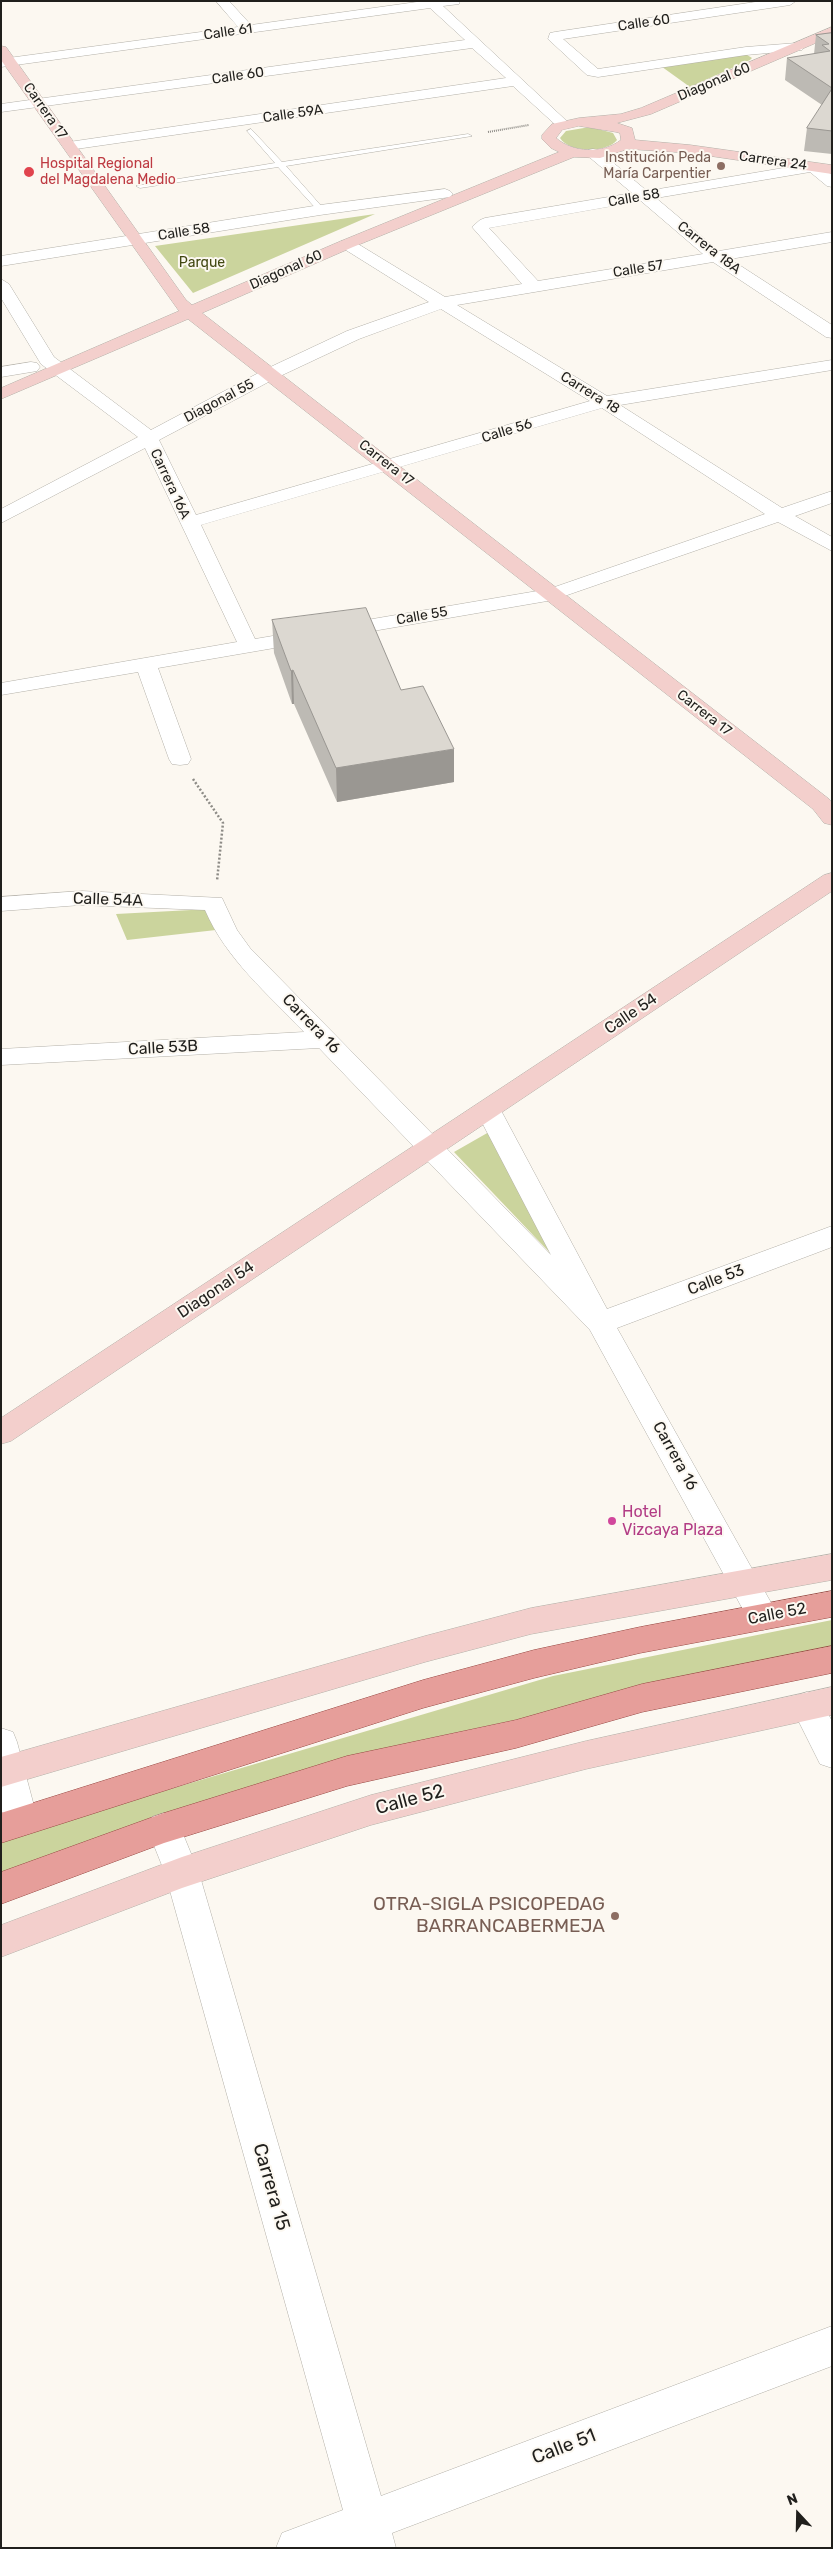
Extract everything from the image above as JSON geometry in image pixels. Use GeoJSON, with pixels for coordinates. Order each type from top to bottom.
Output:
{"type":"FeatureCollection","features":[{"type":"Feature","properties":{"kind":"main road","name":"Calle 52"},"geometry":{"type":"LineString","coordinates":[[11,1824],[423,1694],[553,1660],[832,1604]]}},
{"type":"Feature","properties":{"kind":"main road"},"geometry":{"type":"LineString","coordinates":[[1,1888],[164,1828],[348,1771],[516,1734],[642,1698],[832,1659]]}},
{"type":"Feature","properties":{"kind":"street"},"geometry":{"type":"LineString","coordinates":[[222,1],[248,29]]}},
{"type":"Feature","properties":{"kind":"street","name":"Calle 61"},"geometry":{"type":"LineString","coordinates":[[4,58],[248,29],[454,1]]}},
{"type":"Feature","properties":{"kind":"street","name":"Calle 60"},"geometry":{"type":"LineString","coordinates":[[790,1],[555,36],[555,39],[592,72],[598,73],[746,51],[796,47]]}},
{"type":"Feature","properties":{"kind":"street"},"geometry":{"type":"LineString","coordinates":[[432,3],[561,122],[549,135],[552,143],[574,152]]}},
{"type":"Feature","properties":{"kind":"street","name":"Diagonal 60"},"geometry":{"type":"LineString","coordinates":[[561,122],[594,122],[623,118],[646,111],[832,31]]}},
{"type":"Feature","properties":{"kind":"street","name":"Calle 60"},"geometry":{"type":"LineString","coordinates":[[1,108],[476,43]]}},
{"type":"Feature","properties":{"kind":"street","name":"Diagonal 60"},"geometry":{"type":"LineString","coordinates":[[1,380],[46,365],[574,152],[593,153],[617,149],[623,134],[832,43]]}},
{"type":"Feature","properties":{"kind":"street"},"geometry":{"type":"LineString","coordinates":[[746,51],[756,55],[761,62]]}},
{"type":"Feature","properties":{"kind":"street","name":"Carrera 17"},"geometry":{"type":"LineString","coordinates":[[4,58],[39,103],[185,308],[821,804],[832,818]]}},
{"type":"Feature","properties":{"kind":"street","name":"Calle 59A"},"geometry":{"type":"LineString","coordinates":[[69,146],[517,81]]}},
{"type":"Feature","properties":{"kind":"street"},"geometry":{"type":"LineString","coordinates":[[594,122],[623,134]]}},
{"type":"Feature","properties":{"kind":"street","name":"Carrera 24"},"geometry":{"type":"LineString","coordinates":[[623,134],[685,138],[832,162]]}},
{"type":"Feature","properties":{"kind":"street","name":"Carrera 24"},"geometry":{"type":"LineString","coordinates":[[623,134],[690,149],[832,170]]}},
{"type":"Feature","properties":{"kind":"street","name":"Diagonal 60"},"geometry":{"type":"LineString","coordinates":[[185,308],[390,216],[446,194],[533,155],[552,143]]}},
{"type":"Feature","properties":{"kind":"street","name":"Carrera 18A"},"geometry":{"type":"LineString","coordinates":[[593,153],[716,257],[832,333]]}},
{"type":"Feature","properties":{"kind":"street"},"geometry":{"type":"LineString","coordinates":[[813,167],[832,183]]}},
{"type":"Feature","properties":{"kind":"street","name":"Calle 58"},"geometry":{"type":"LineString","coordinates":[[534,286],[480,227],[485,223],[813,167]]}},
{"type":"Feature","properties":{"kind":"street","name":"Calle 58"},"geometry":{"type":"LineString","coordinates":[[1,261],[320,210],[446,194]]}},
{"type":"Feature","properties":{"kind":"street"},"geometry":{"type":"LineString","coordinates":[[367,203],[387,210],[390,216]]}},
{"type":"Feature","properties":{"kind":"street","name":"Calle 57"},"geometry":{"type":"LineString","coordinates":[[444,302],[832,237]]}},
{"type":"Feature","properties":{"kind":"street","name":"Carrera 18"},"geometry":{"type":"LineString","coordinates":[[347,244],[604,402],[778,514],[832,545]]}},
{"type":"Feature","properties":{"kind":"street","name":"Carrera 16A"},"geometry":{"type":"LineString","coordinates":[[1,284],[46,365],[149,438],[248,645]]}},
{"type":"Feature","properties":{"kind":"street","name":"Diagonal 55"},"geometry":{"type":"LineString","coordinates":[[1,517],[270,374],[353,335],[444,302]]}},
{"type":"Feature","properties":{"kind":"street"},"geometry":{"type":"LineString","coordinates":[[1,372],[46,365]]}},
{"type":"Feature","properties":{"kind":"street","name":"Diagonal 60"},"geometry":{"type":"LineString","coordinates":[[1,394],[46,365]]}},
{"type":"Feature","properties":{"kind":"street","name":"Calle 56"},"geometry":{"type":"LineString","coordinates":[[188,523],[390,466],[604,402],[832,365]]}},
{"type":"Feature","properties":{"kind":"street","name":"Calle 55"},"geometry":{"type":"LineString","coordinates":[[1,689],[553,594],[778,514],[832,497]]}},
{"type":"Feature","properties":{"kind":"street"},"geometry":{"type":"LineString","coordinates":[[146,664],[180,759]]}},
{"type":"Feature","properties":{"kind":"street","name":"Calle 54"},"geometry":{"type":"LineString","coordinates":[[431,1147],[832,880]]}},
{"type":"Feature","properties":{"kind":"street","name":"Calle 54A"},"geometry":{"type":"LineString","coordinates":[[1,904],[46,899],[214,903]]}},
{"type":"Feature","properties":{"kind":"street","name":"Carrera 16"},"geometry":{"type":"LineString","coordinates":[[214,903],[226,931],[242,953],[600,1323]]}},
{"type":"Feature","properties":{"kind":"street","name":"Calle 53B"},"geometry":{"type":"LineString","coordinates":[[1,1057],[326,1040]]}},
{"type":"Feature","properties":{"kind":"street","name":"Carrera 16"},"geometry":{"type":"LineString","coordinates":[[488,1109],[600,1323],[746,1582],[763,1617]]}},
{"type":"Feature","properties":{"kind":"street","name":"Diagonal 54"},"geometry":{"type":"LineString","coordinates":[[1,1433],[431,1147]]}},
{"type":"Feature","properties":{"kind":"street","name":"Calle 53"},"geometry":{"type":"LineString","coordinates":[[600,1323],[832,1236]]}},
{"type":"Feature","properties":{"kind":"street"},"geometry":{"type":"LineString","coordinates":[[11,1824],[3,1761],[522,1624],[832,1567]]}},
{"type":"Feature","properties":{"kind":"street"},"geometry":{"type":"LineString","coordinates":[[819,1703],[832,1754]]}},
{"type":"Feature","properties":{"kind":"street","name":"Calle 52"},"geometry":{"type":"LineString","coordinates":[[1,1941],[182,1873],[371,1810],[586,1755],[819,1703]]}},
{"type":"Feature","properties":{"kind":"street","name":"Carrera 15"},"geometry":{"type":"LineString","coordinates":[[164,1828],[182,1873],[371,2535]]}},
{"type":"Feature","properties":{"kind":"street","name":"Calle 51"},"geometry":{"type":"LineString","coordinates":[[297,2548],[371,2535],[832,2346]]}},
{"type":"Feature","properties":{"kind":"lane"},"geometry":{"type":"LineString","coordinates":[[251,131],[320,210]]}},
{"type":"Feature","properties":{"kind":"lane"},"geometry":{"type":"LineString","coordinates":[[140,186],[468,136]]}},
{"type":"Feature","properties":{"kind":"path"},"geometry":{"type":"LineString","coordinates":[[468,136],[561,122]]}},
{"type":"Feature","properties":{"kind":"path"},"geometry":{"type":"LineString","coordinates":[[180,759],[223,823],[214,903]]}},
{"type":"Feature","properties":{"kind":"green space"},"geometry":{"type":"Polygon","coordinates":[[[744,53],[752,58],[690,87],[658,64],[744,53]]]}},
{"type":"Feature","properties":{"kind":"green space"},"geometry":{"type":"Polygon","coordinates":[[[590,127],[613,133],[617,140],[605,147],[588,150],[571,146],[560,138],[566,131],[590,127]]]}},
{"type":"Feature","properties":{"kind":"green space","name":"Parque"},"geometry":{"type":"Polygon","coordinates":[[[375,214],[193,293],[155,246],[375,214]]]}},
{"type":"Feature","properties":{"kind":"green space"},"geometry":{"type":"Polygon","coordinates":[[[210,909],[216,930],[127,940],[116,914],[210,909]]]}},
{"type":"Feature","properties":{"kind":"green space"},"geometry":{"type":"Polygon","coordinates":[[[489,1132],[552,1255],[454,1152],[489,1132]]]}},
{"type":"Feature","properties":{"kind":"green space"},"geometry":{"type":"Polygon","coordinates":[[[832,1620],[832,1652],[422,1740],[1,1883],[1,1839],[553,1676],[832,1620]]]}},
{"type":"Feature","properties":{"kind":"building"},"geometry":{"type":"Polygon","coordinates":[[[832,33],[832,88],[787,58],[830,51],[822,45],[829,44],[816,35],[832,33]]]}},
{"type":"Feature","properties":{"kind":"building"},"geometry":{"type":"Polygon","coordinates":[[[832,89],[832,131],[807,128],[832,89]]]}},
{"type":"Feature","properties":{"kind":"building"},"geometry":{"type":"Polygon","coordinates":[[[366,608],[401,690],[423,686],[454,749],[336,768],[293,670],[291,671],[272,620],[366,608]]]}},
{"type":"Feature","properties":{"kind":"place","name":"Institución Peda María Carpentier"},"geometry":{"type":"Point","coordinates":[721,166]}},
{"type":"Feature","properties":{"kind":"place","name":"Hospital Regional del Magdalena Medio"},"geometry":{"type":"Point","coordinates":[29,172]}},
{"type":"Feature","properties":{"kind":"place","name":"Hotel Vizcaya Plaza"},"geometry":{"type":"Point","coordinates":[612,1521]}},
{"type":"Feature","properties":{"kind":"place","name":"OTRA-SIGLA PSICOPEDAG BARRANCABERMEJA"},"geometry":{"type":"Point","coordinates":[615,1916]}}]}
